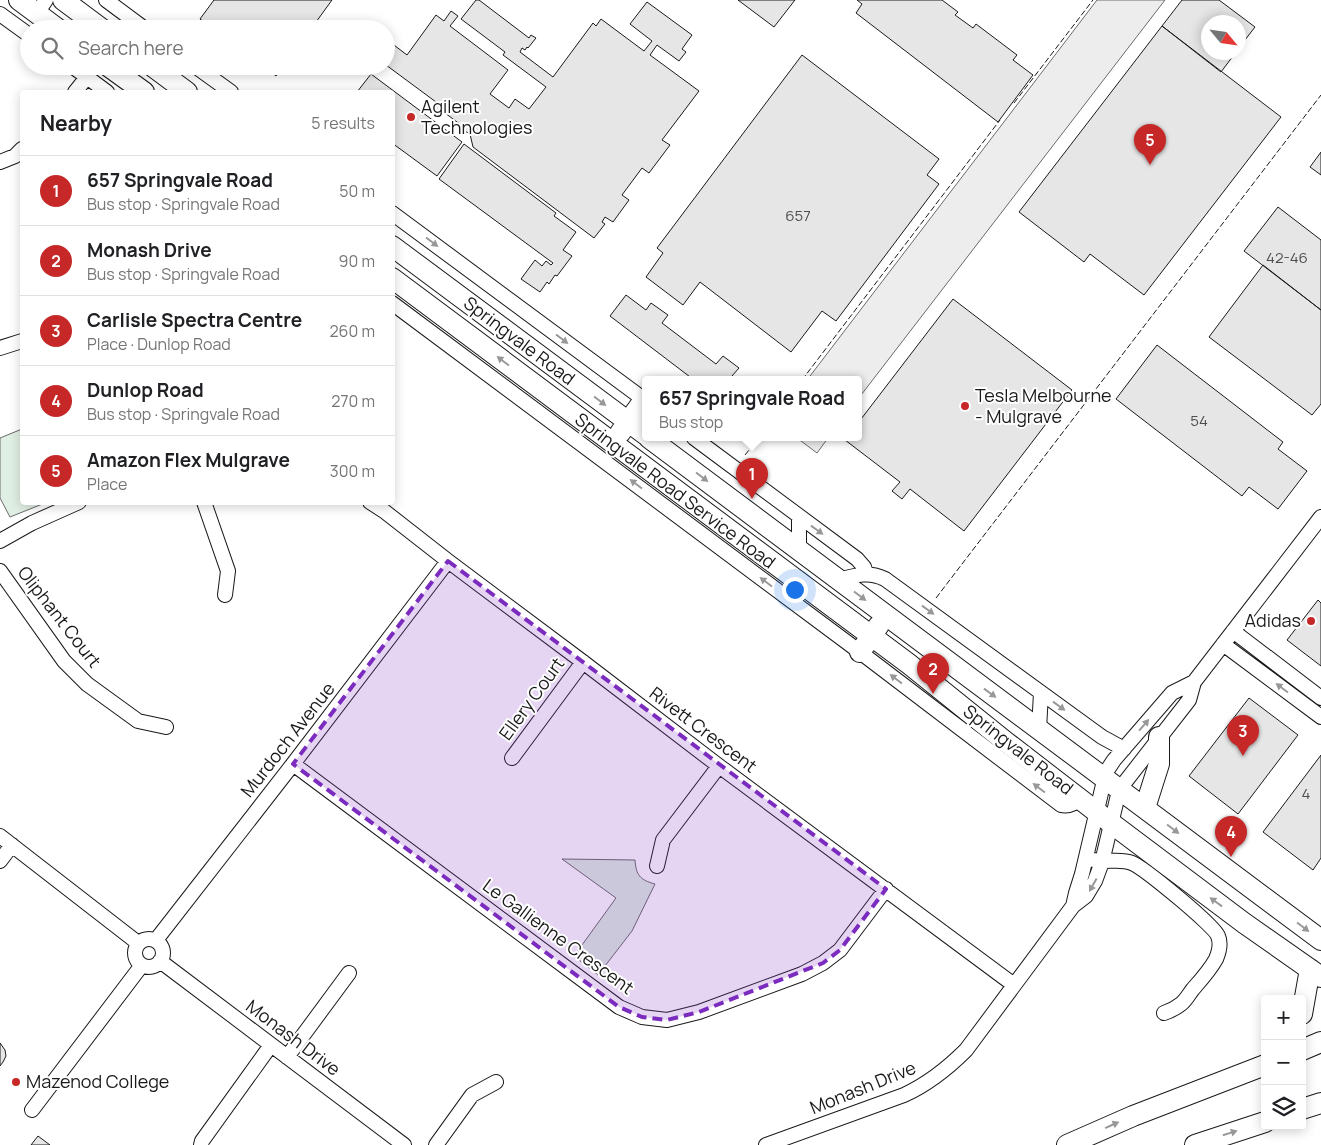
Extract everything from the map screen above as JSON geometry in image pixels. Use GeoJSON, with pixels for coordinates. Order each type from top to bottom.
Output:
{"type":"FeatureCollection","features":[{"type":"Feature","properties":{"kind":"highway"},"geometry":{"type":"LineString","coordinates":[[19,0],[42,6],[52,20]]}},
{"type":"Feature","properties":{"kind":"highway"},"geometry":{"type":"LineString","coordinates":[[63,0],[90,20]]}},
{"type":"Feature","properties":{"kind":"highway"},"geometry":{"type":"LineString","coordinates":[[120,75],[141,90]]}},
{"type":"Feature","properties":{"kind":"highway"},"geometry":{"type":"LineString","coordinates":[[164,75],[184,90]]}},
{"type":"Feature","properties":{"kind":"highway","name":"Springvale Road"},"geometry":{"type":"LineString","coordinates":[[395,248],[642,432]]}},
{"type":"Feature","properties":{"kind":"highway","name":"Springvale Road"},"geometry":{"type":"LineString","coordinates":[[395,280],[612,443],[866,644],[937,686],[1104,818],[1236,917],[1315,973]]}},
{"type":"Feature","properties":{"kind":"highway"},"geometry":{"type":"LineString","coordinates":[[612,443],[642,405]]}},
{"type":"Feature","properties":{"kind":"highway","name":"Springvale Road"},"geometry":{"type":"LineString","coordinates":[[653,441],[1321,940]]}},
{"type":"Feature","properties":{"kind":"highway"},"geometry":{"type":"LineString","coordinates":[[866,644],[886,615]]}},
{"type":"Feature","properties":{"kind":"highway"},"geometry":{"type":"LineString","coordinates":[[1145,808],[1159,764],[1159,737]]}},
{"type":"Feature","properties":{"kind":"highway"},"geometry":{"type":"LineString","coordinates":[[1306,1001],[1315,973]]}},
{"type":"Feature","properties":{"kind":"highway"},"geometry":{"type":"LineString","coordinates":[[1306,1048],[1321,1042]]}},
{"type":"Feature","properties":{"kind":"highway"},"geometry":{"type":"LineString","coordinates":[[1067,1145],[1133,1116],[1261,1067]]}},
{"type":"Feature","properties":{"kind":"highway"},"geometry":{"type":"LineString","coordinates":[[1306,1108],[1321,1103]]}},
{"type":"Feature","properties":{"kind":"highway"},"geometry":{"type":"LineString","coordinates":[[1195,1145],[1261,1123]]}},
{"type":"Feature","properties":{"kind":"street"},"geometry":{"type":"LineString","coordinates":[[106,0],[132,20]]}},
{"type":"Feature","properties":{"kind":"street"},"geometry":{"type":"LineString","coordinates":[[0,14],[20,28]]}},
{"type":"Feature","properties":{"kind":"street"},"geometry":{"type":"LineString","coordinates":[[84,75],[104,90]]}},
{"type":"Feature","properties":{"kind":"street"},"geometry":{"type":"LineString","coordinates":[[207,75],[228,90]]}},
{"type":"Feature","properties":{"kind":"street"},"geometry":{"type":"LineString","coordinates":[[77,90],[87,77]]}},
{"type":"Feature","properties":{"kind":"street"},"geometry":{"type":"LineString","coordinates":[[0,162],[15,156],[20,151]]}},
{"type":"Feature","properties":{"kind":"street"},"geometry":{"type":"LineString","coordinates":[[395,215],[642,399]]}},
{"type":"Feature","properties":{"kind":"street","name":"Springvale Road Service Road"},"geometry":{"type":"LineString","coordinates":[[395,305],[513,393],[866,644]]}},
{"type":"Feature","properties":{"kind":"street"},"geometry":{"type":"LineString","coordinates":[[0,348],[20,344]]}},
{"type":"Feature","properties":{"kind":"street","name":"Springvale Road"},"geometry":{"type":"LineString","coordinates":[[513,393],[525,377]]}},
{"type":"Feature","properties":{"kind":"street"},"geometry":{"type":"LineString","coordinates":[[698,441],[857,559],[864,567],[866,573]]}},
{"type":"Feature","properties":{"kind":"street"},"geometry":{"type":"LineString","coordinates":[[0,541],[32,523],[73,505]]}},
{"type":"Feature","properties":{"kind":"street"},"geometry":{"type":"LineString","coordinates":[[205,505],[228,571],[225,595]]}},
{"type":"Feature","properties":{"kind":"street","name":"Rivett Crescent"},"geometry":{"type":"LineString","coordinates":[[375,505],[719,766],[1014,985]]}},
{"type":"Feature","properties":{"kind":"street"},"geometry":{"type":"LineString","coordinates":[[799,516],[799,550]]}},
{"type":"Feature","properties":{"kind":"street"},"geometry":{"type":"LineString","coordinates":[[1112,784],[1159,737],[1189,700],[1194,682],[1321,517]]}},
{"type":"Feature","properties":{"kind":"street","name":"Murdoch Avenue"},"geometry":{"type":"LineString","coordinates":[[156,940],[294,764],[448,562]]}},
{"type":"Feature","properties":{"kind":"street","name":"Oliphant Court"},"geometry":{"type":"LineString","coordinates":[[0,572],[64,662],[87,684],[138,721],[166,728]]}},
{"type":"Feature","properties":{"kind":"street"},"geometry":{"type":"LineString","coordinates":[[839,580],[866,573],[878,575],[885,579],[1102,737],[1124,749]]}},
{"type":"Feature","properties":{"kind":"street"},"geometry":{"type":"LineString","coordinates":[[1233,631],[1321,698]]}},
{"type":"Feature","properties":{"kind":"street"},"geometry":{"type":"LineString","coordinates":[[1223,644],[1321,717]]}},
{"type":"Feature","properties":{"kind":"street","name":"Ellery Court"},"geometry":{"type":"LineString","coordinates":[[512,758],[583,662]]}},
{"type":"Feature","properties":{"kind":"street"},"geometry":{"type":"LineString","coordinates":[[1112,784],[1109,767],[1172,693],[1194,682]]}},
{"type":"Feature","properties":{"kind":"street","name":"Springvale Road"},"geometry":{"type":"LineString","coordinates":[[1039,729],[1041,693]]}},
{"type":"Feature","properties":{"kind":"street","name":"Le Gallienne Crescent"},"geometry":{"type":"LineString","coordinates":[[294,764],[619,1007],[642,1016],[667,1020],[699,1012],[802,974],[823,963],[840,950],[886,889]]}},
{"type":"Feature","properties":{"kind":"street"},"geometry":{"type":"LineString","coordinates":[[657,866],[663,840],[719,766]]}},
{"type":"Feature","properties":{"kind":"street","name":"Monash Drive"},"geometry":{"type":"LineString","coordinates":[[1073,906],[1086,859],[1104,818],[1112,784]]}},
{"type":"Feature","properties":{"kind":"street","name":"Monash Drive"},"geometry":{"type":"LineString","coordinates":[[766,1145],[904,1095],[930,1081],[966,1050],[1073,906],[1086,896],[1093,886],[1102,862],[1104,818],[1112,784]]}},
{"type":"Feature","properties":{"kind":"street"},"geometry":{"type":"LineString","coordinates":[[0,836],[138,943]]}},
{"type":"Feature","properties":{"kind":"street"},"geometry":{"type":"LineString","coordinates":[[0,861],[12,845]]}},
{"type":"Feature","properties":{"kind":"street"},"geometry":{"type":"LineString","coordinates":[[1086,859],[1102,862],[1126,861],[1134,864],[1205,920],[1218,936],[1219,948],[1206,972],[1182,1003],[1164,1013]]}},
{"type":"Feature","properties":{"kind":"street"},"geometry":{"type":"LineString","coordinates":[[146,938],[156,940],[162,947],[163,952],[160,962],[152,967],[142,966],[134,954],[138,943],[146,938]]}},
{"type":"Feature","properties":{"kind":"street","name":"Monash Drive"},"geometry":{"type":"LineString","coordinates":[[160,962],[404,1145]]}},
{"type":"Feature","properties":{"kind":"street"},"geometry":{"type":"LineString","coordinates":[[32,1110],[142,966]]}},
{"type":"Feature","properties":{"kind":"street"},"geometry":{"type":"LineString","coordinates":[[287,1057],[349,973]]}},
{"type":"Feature","properties":{"kind":"street"},"geometry":{"type":"LineString","coordinates":[[201,1145],[202,1141],[272,1046]]}},
{"type":"Feature","properties":{"kind":"street"},"geometry":{"type":"LineString","coordinates":[[436,1145],[472,1094],[496,1082]]}},
{"type":"Feature","properties":{"kind":"highlighted area"},"geometry":{"type":"Polygon","coordinates":[[[448,561],[886,889],[840,950],[823,963],[699,1012],[667,1020],[642,1017],[619,1007],[293,764],[448,561]]]}},
{"type":"Feature","properties":{"kind":"green space"},"geometry":{"type":"Polygon","coordinates":[[[20,430],[20,505],[40,505],[10,517],[0,498],[0,438],[20,430]]]}},
{"type":"Feature","properties":{"kind":"green space"},"geometry":{"type":"Polygon","coordinates":[[[562,859],[635,860],[636,870],[642,879],[655,884],[632,931],[598,975],[574,956],[616,898],[562,859]]]}},
{"type":"Feature","properties":{"kind":"shaded area"},"geometry":{"type":"Polygon","coordinates":[[[1097,0],[1165,0],[862,394],[862,376],[810,376],[1097,0]]]}},
{"type":"Feature","properties":{"kind":"shaded area"},"geometry":{"type":"Polygon","coordinates":[[[801,441],[826,441],[817,453],[801,441]]]}},
{"type":"Feature","properties":{"kind":"building"},"geometry":{"type":"Polygon","coordinates":[[[214,0],[332,0],[318,20],[200,19],[214,0]]]}},
{"type":"Feature","properties":{"kind":"building"},"geometry":{"type":"Polygon","coordinates":[[[476,0],[479,0],[529,38],[531,35],[536,38],[528,48],[525,50],[522,48],[520,52],[553,77],[593,23],[596,26],[601,19],[644,51],[652,41],[630,24],[647,2],[692,35],[682,49],[686,52],[679,61],[657,45],[650,55],[699,91],[662,140],[670,145],[649,173],[642,168],[622,195],[629,200],[613,222],[605,217],[602,222],[605,224],[594,238],[473,147],[470,134],[463,130],[465,128],[441,110],[439,113],[432,108],[436,102],[395,72],[395,46],[407,55],[436,15],[444,21],[451,11],[458,16],[450,26],[508,70],[490,94],[509,108],[515,99],[529,109],[546,87],[503,55],[505,52],[461,19],[476,0]]]}},
{"type":"Feature","properties":{"kind":"building"},"geometry":{"type":"Polygon","coordinates":[[[738,0],[795,0],[774,27],[738,0]]]}},
{"type":"Feature","properties":{"kind":"building"},"geometry":{"type":"Polygon","coordinates":[[[857,0],[942,0],[958,12],[955,15],[973,28],[976,24],[1017,55],[1013,60],[1033,75],[998,122],[856,13],[862,4],[857,0]]]}},
{"type":"Feature","properties":{"kind":"building"},"geometry":{"type":"Polygon","coordinates":[[[1182,0],[1219,0],[1239,15],[1201,15],[1201,56],[1162,26],[1182,0]]]}},
{"type":"Feature","properties":{"kind":"building"},"geometry":{"type":"Polygon","coordinates":[[[1246,20],[1255,27],[1246,39],[1246,20]]]}},
{"type":"Feature","properties":{"kind":"building"},"geometry":{"type":"Polygon","coordinates":[[[1162,26],[1201,56],[1201,60],[1206,60],[1281,117],[1144,295],[1090,254],[1084,262],[1019,212],[1162,26]]]}},
{"type":"Feature","properties":{"kind":"building"},"geometry":{"type":"Polygon","coordinates":[[[802,55],[939,159],[927,175],[939,184],[836,321],[822,311],[791,352],[700,282],[683,305],[646,277],[663,253],[657,248],[802,55]]]}},
{"type":"Feature","properties":{"kind":"building"},"geometry":{"type":"Polygon","coordinates":[[[1206,60],[1230,60],[1221,72],[1206,60]]]}},
{"type":"Feature","properties":{"kind":"building","name":"Agilent Technologies"},"geometry":{"type":"Polygon","coordinates":[[[370,75],[372,75],[392,90],[359,90],[370,75]]]}},
{"type":"Feature","properties":{"kind":"building","name":"Agilent Technologies"},"geometry":{"type":"Polygon","coordinates":[[[395,92],[462,142],[437,176],[395,145],[395,92]]]}},
{"type":"Feature","properties":{"kind":"building"},"geometry":{"type":"Polygon","coordinates":[[[464,144],[556,213],[554,216],[576,232],[563,250],[572,256],[557,276],[555,275],[549,284],[547,282],[540,292],[521,279],[535,260],[542,266],[546,261],[551,265],[553,263],[439,179],[464,144]]]}},
{"type":"Feature","properties":{"kind":"building"},"geometry":{"type":"Polygon","coordinates":[[[1321,152],[1321,175],[1310,167],[1321,152]]]}},
{"type":"Feature","properties":{"kind":"building"},"geometry":{"type":"Polygon","coordinates":[[[1278,207],[1321,240],[1321,310],[1244,251],[1278,207]]]}},
{"type":"Feature","properties":{"kind":"building"},"geometry":{"type":"Polygon","coordinates":[[[1263,265],[1321,310],[1321,404],[1312,415],[1209,337],[1263,265]]]}},
{"type":"Feature","properties":{"kind":"building"},"geometry":{"type":"Polygon","coordinates":[[[626,295],[646,310],[651,303],[668,315],[662,323],[716,364],[723,356],[739,368],[732,376],[689,376],[610,316],[626,295]]]}},
{"type":"Feature","properties":{"kind":"building","name":"Tesla Melbourne - Mulgrave"},"geometry":{"type":"Polygon","coordinates":[[[953,299],[1072,390],[964,531],[910,489],[902,499],[892,491],[900,482],[846,441],[862,441],[862,418],[953,299]]]}},
{"type":"Feature","properties":{"kind":"building"},"geometry":{"type":"Polygon","coordinates":[[[1157,345],[1283,442],[1278,449],[1307,471],[1278,509],[1249,487],[1242,496],[1116,399],[1157,345]]]}},
{"type":"Feature","properties":{"kind":"building","name":"Adidas"},"geometry":{"type":"Polygon","coordinates":[[[1318,600],[1321,603],[1321,666],[1287,640],[1318,600]]]}},
{"type":"Feature","properties":{"kind":"building"},"geometry":{"type":"Polygon","coordinates":[[[1249,698],[1298,735],[1238,814],[1189,776],[1249,698]]]}},
{"type":"Feature","properties":{"kind":"building"},"geometry":{"type":"Polygon","coordinates":[[[1321,755],[1321,858],[1313,870],[1263,832],[1321,755]]]}},
{"type":"Feature","properties":{"kind":"building"},"geometry":{"type":"Polygon","coordinates":[[[0,1043],[5,1050],[6,1056],[0,1066],[0,1043]]]}},
{"type":"Feature","properties":{"kind":"building"},"geometry":{"type":"Polygon","coordinates":[[[38,1136],[50,1145],[31,1145],[38,1136]]]}},
{"type":"Feature","properties":{"kind":"fence"},"geometry":{"type":"LineString","coordinates":[[1014,103],[1093,0]]}},
{"type":"Feature","properties":{"kind":"fence"},"geometry":{"type":"LineString","coordinates":[[936,598],[1321,95]]}},
{"type":"Feature","properties":{"kind":"fence"},"geometry":{"type":"LineString","coordinates":[[805,376],[1000,120]]}},
{"type":"Feature","properties":{"kind":"fence"},"geometry":{"type":"LineString","coordinates":[[745,455],[757,441]]}},
{"type":"Feature","properties":{"kind":"place","name":"Agilent Technologies"},"geometry":{"type":"Point","coordinates":[411,117]}},
{"type":"Feature","properties":{"kind":"place","name":"Amazon Flex Mulgrave"},"geometry":{"type":"Point","coordinates":[1150,165]}},
{"type":"Feature","properties":{"kind":"place","name":"Tesla Melbourne - Mulgrave"},"geometry":{"type":"Point","coordinates":[965,406]}},
{"type":"Feature","properties":{"kind":"place","name":"657 Springvale Road"},"geometry":{"type":"Point","coordinates":[752,499]}},
{"type":"Feature","properties":{"kind":"place","name":"Adidas"},"geometry":{"type":"Point","coordinates":[1311,621]}},
{"type":"Feature","properties":{"kind":"place","name":"Monash Drive"},"geometry":{"type":"Point","coordinates":[933,694]}},
{"type":"Feature","properties":{"kind":"place","name":"Carlisle Spectra Centre"},"geometry":{"type":"Point","coordinates":[1243,756]}},
{"type":"Feature","properties":{"kind":"place","name":"Dunlop Road"},"geometry":{"type":"Point","coordinates":[1231,857]}},
{"type":"Feature","properties":{"kind":"place","name":"Mazenod College"},"geometry":{"type":"Point","coordinates":[16,1082]}}]}
